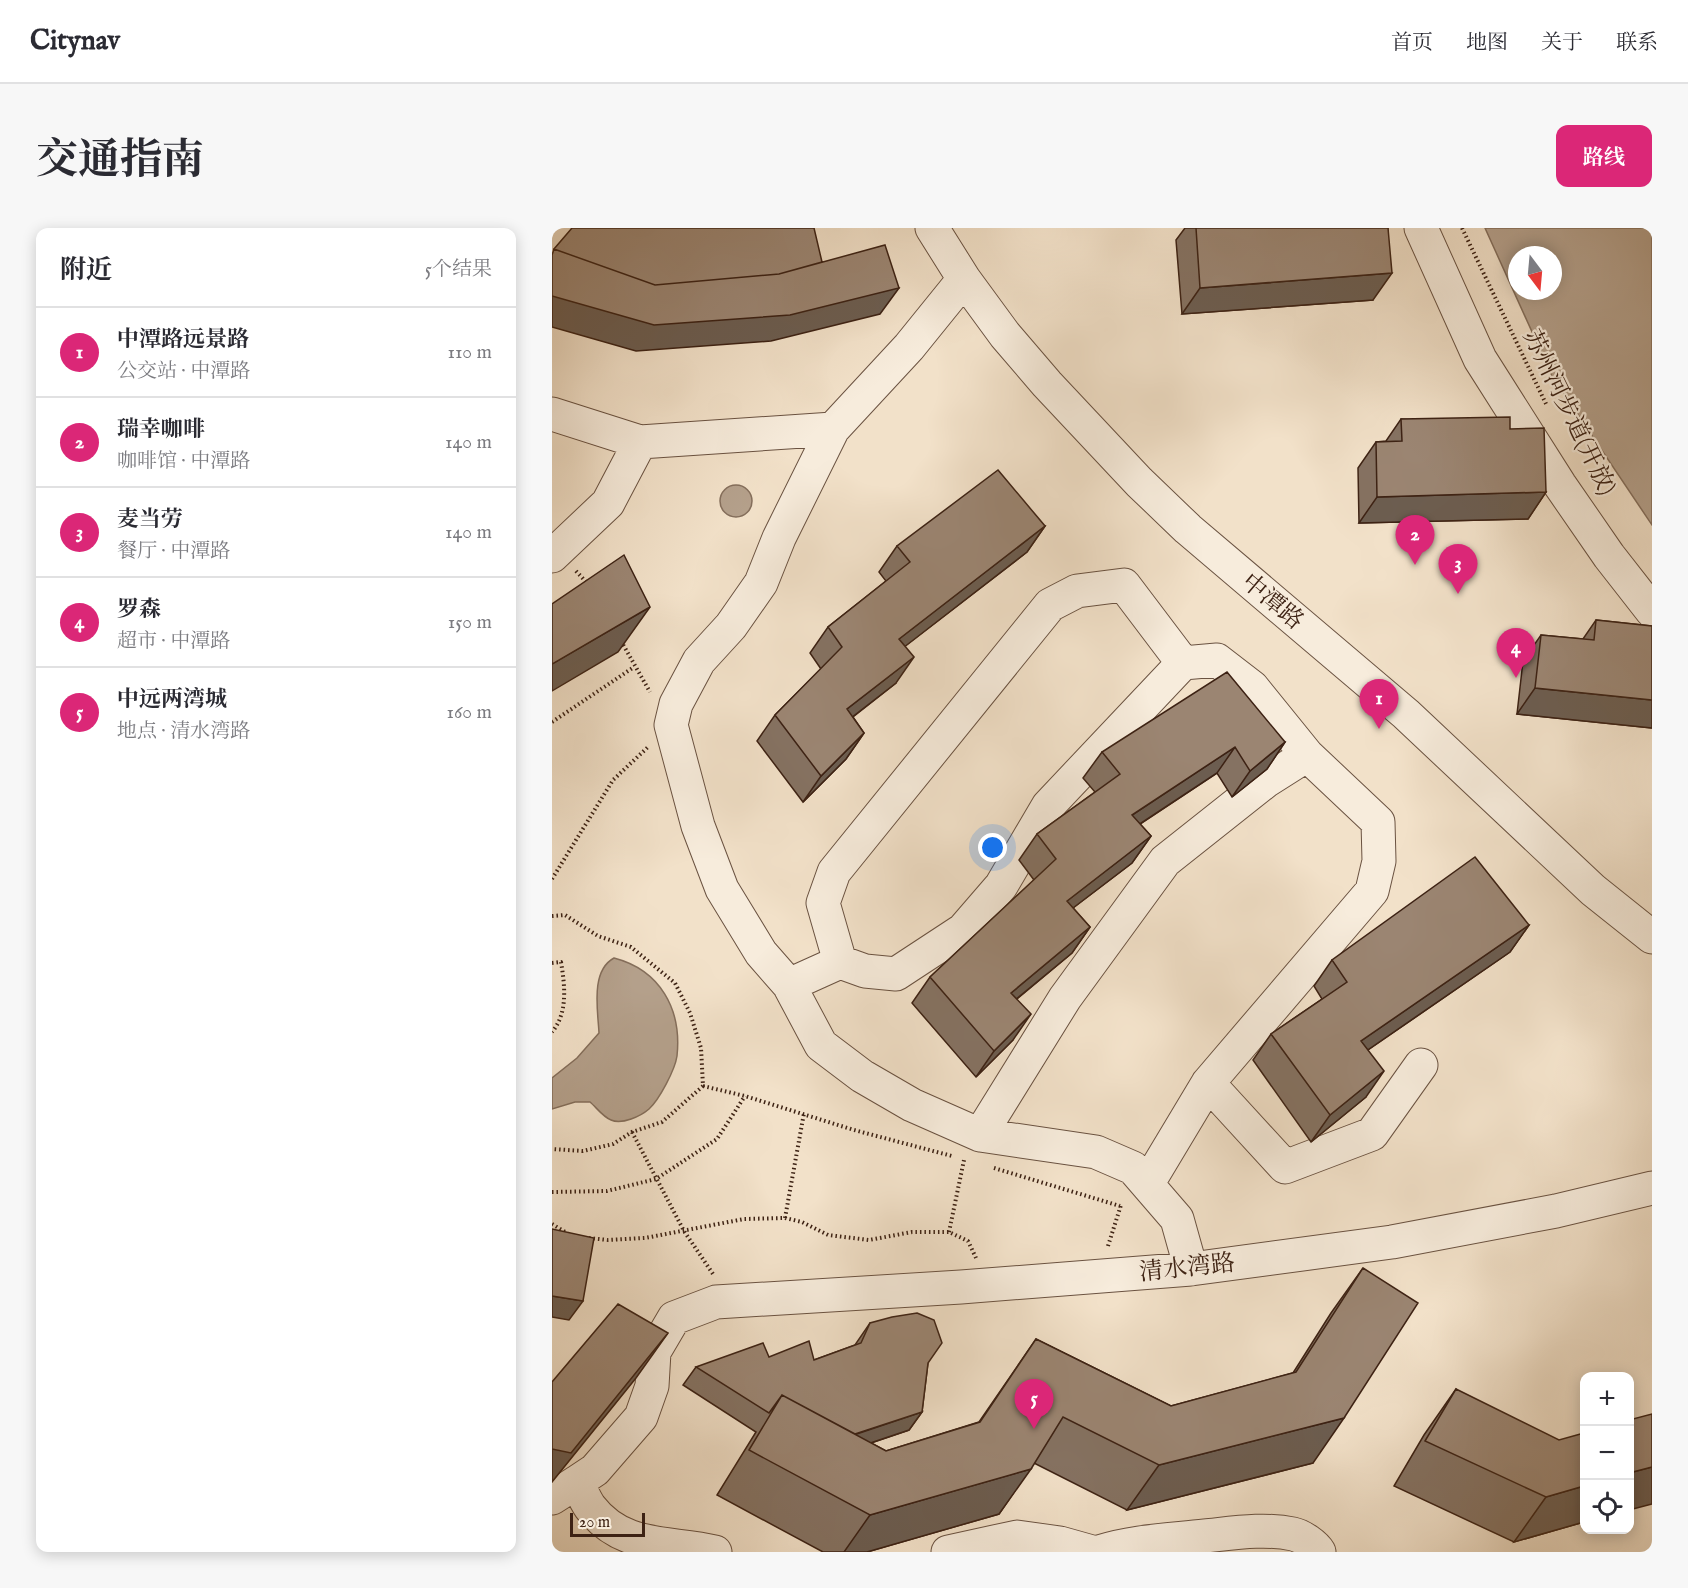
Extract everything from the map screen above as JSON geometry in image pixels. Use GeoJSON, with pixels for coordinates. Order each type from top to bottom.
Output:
{"type":"FeatureCollection","features":[{"type":"Feature","properties":{"kind":"street"},"geometry":{"type":"LineString","coordinates":[[1421,228],[1480,358],[1560,485],[1609,556],[1652,611]]}},
{"type":"Feature","properties":{"kind":"street","name":"中潭路"},"geometry":{"type":"LineString","coordinates":[[943,233],[964,279],[995,322],[1047,384],[1139,482],[1188,529],[1406,714],[1593,890],[1652,937]]}},
{"type":"Feature","properties":{"kind":"street"},"geometry":{"type":"LineString","coordinates":[[964,279],[909,347],[833,429],[779,538],[761,583],[731,626],[699,661],[676,704],[670,725],[698,826],[722,889],[761,953],[789,985],[821,1046],[862,1076],[912,1106],[976,1156],[1096,1152],[1133,1168],[1177,1219],[1191,1269]]}},
{"type":"Feature","properties":{"kind":"street"},"geometry":{"type":"LineString","coordinates":[[552,414],[640,442],[833,429]]}},
{"type":"Feature","properties":{"kind":"street"},"geometry":{"type":"LineString","coordinates":[[555,553],[608,502],[640,442]]}},
{"type":"Feature","properties":{"kind":"street"},"geometry":{"type":"LineString","coordinates":[[840,962],[823,903],[834,872],[1050,605],[1077,591],[1124,585],[1183,663]]}},
{"type":"Feature","properties":{"kind":"street"},"geometry":{"type":"LineString","coordinates":[[789,985],[840,962],[865,971],[896,974],[963,930],[1001,886],[1048,806],[1183,663],[1217,660],[1252,687],[1307,754],[1378,822],[1379,861],[1372,891],[1208,1083],[1148,1183]]}},
{"type":"Feature","properties":{"kind":"street"},"geometry":{"type":"LineString","coordinates":[[976,1156],[1065,998],[1165,861],[1266,781],[1307,754]]}},
{"type":"Feature","properties":{"kind":"street"},"geometry":{"type":"LineString","coordinates":[[1208,1083],[1285,1167],[1372,1134],[1421,1065]]}},
{"type":"Feature","properties":{"kind":"street","name":"清水湾路"},"geometry":{"type":"LineString","coordinates":[[565,1490],[595,1470],[641,1417],[652,1386],[654,1352],[674,1318],[724,1302],[1191,1269],[1392,1242],[1556,1211],[1652,1188]]}},
{"type":"Feature","properties":{"kind":"street"},"geometry":{"type":"LineString","coordinates":[[565,1490],[590,1507],[611,1527],[633,1539],[696,1547],[715,1552]]}},
{"type":"Feature","properties":{"kind":"street"},"geometry":{"type":"LineString","coordinates":[[1099,1552],[1116,1546],[1274,1531],[1297,1534],[1317,1548],[1319,1552]]}},
{"type":"Feature","properties":{"kind":"street"},"geometry":{"type":"LineString","coordinates":[[948,1552],[1017,1537],[1060,1543],[1092,1552]]}},
{"type":"Feature","properties":{"kind":"path","name":"苏州河步道(开放)"},"geometry":{"type":"LineString","coordinates":[[1462,228],[1549,411]]}},
{"type":"Feature","properties":{"kind":"path"},"geometry":{"type":"LineString","coordinates":[[555,553],[592,590]]}},
{"type":"Feature","properties":{"kind":"path"},"geometry":{"type":"LineString","coordinates":[[552,879],[613,780],[670,725],[634,667],[619,637]]}},
{"type":"Feature","properties":{"kind":"path"},"geometry":{"type":"LineString","coordinates":[[552,722],[634,667]]}},
{"type":"Feature","properties":{"kind":"path"},"geometry":{"type":"LineString","coordinates":[[552,916],[565,915],[598,936],[631,947],[675,983],[690,1013],[701,1048],[703,1086]]}},
{"type":"Feature","properties":{"kind":"path"},"geometry":{"type":"LineString","coordinates":[[552,963],[561,962],[564,1005],[559,1024],[552,1032]]}},
{"type":"Feature","properties":{"kind":"path"},"geometry":{"type":"LineString","coordinates":[[703,1086],[804,1113],[854,1130],[976,1156],[1120,1206]]}},
{"type":"Feature","properties":{"kind":"path"},"geometry":{"type":"LineString","coordinates":[[552,1149],[583,1151],[613,1144],[632,1132],[662,1122],[703,1086]]}},
{"type":"Feature","properties":{"kind":"path"},"geometry":{"type":"LineString","coordinates":[[552,1192],[607,1191],[656,1179],[717,1139],[745,1096]]}},
{"type":"Feature","properties":{"kind":"path"},"geometry":{"type":"LineString","coordinates":[[785,1218],[804,1113]]}},
{"type":"Feature","properties":{"kind":"path"},"geometry":{"type":"LineString","coordinates":[[632,1132],[724,1302]]}},
{"type":"Feature","properties":{"kind":"path"},"geometry":{"type":"LineString","coordinates":[[949,1232],[976,1156]]}},
{"type":"Feature","properties":{"kind":"path"},"geometry":{"type":"LineString","coordinates":[[1100,1276],[1120,1206],[1148,1183]]}},
{"type":"Feature","properties":{"kind":"path"},"geometry":{"type":"LineString","coordinates":[[552,1224],[571,1235],[608,1240],[645,1238],[744,1219],[785,1218],[802,1222],[828,1234],[869,1240],[912,1232],[949,1232],[968,1241],[976,1259],[982,1285]]}},
{"type":"Feature","properties":{"kind":"shaded area"},"geometry":{"type":"Polygon","coordinates":[[[1485,228],[1652,228],[1652,525],[1552,376],[1518,300],[1562,300],[1562,246],[1508,246],[1508,279],[1485,228]]]}},
{"type":"Feature","properties":{"kind":"shaded area"},"geometry":{"type":"Polygon","coordinates":[[[736,485],[748,489],[752,501],[748,513],[736,517],[724,513],[720,501],[724,489],[736,485]]]}},
{"type":"Feature","properties":{"kind":"shaded area"},"geometry":{"type":"Polygon","coordinates":[[[614,958],[644,972],[665,994],[676,1023],[678,1039],[676,1062],[670,1077],[649,1109],[631,1119],[615,1121],[608,1119],[590,1102],[575,1102],[552,1109],[552,1078],[577,1058],[599,1033],[598,982],[606,964],[614,958]]]}},
{"type":"Feature","properties":{"kind":"building"},"geometry":{"type":"Polygon","coordinates":[[[572,228],[814,228],[822,262],[779,274],[655,285],[554,249],[572,228]]]}},
{"type":"Feature","properties":{"kind":"building"},"geometry":{"type":"Polygon","coordinates":[[[1196,228],[1388,228],[1392,273],[1200,288],[1196,228]]]}},
{"type":"Feature","properties":{"kind":"building"},"geometry":{"type":"Polygon","coordinates":[[[885,245],[899,288],[790,315],[654,325],[552,296],[554,249],[655,285],[779,274],[885,245]]]}},
{"type":"Feature","properties":{"kind":"building"},"geometry":{"type":"Polygon","coordinates":[[[1510,417],[1510,429],[1544,428],[1546,492],[1377,497],[1376,442],[1402,441],[1401,419],[1510,417]]]}},
{"type":"Feature","properties":{"kind":"building"},"geometry":{"type":"Polygon","coordinates":[[[998,470],[1045,526],[899,639],[914,657],[847,709],[864,733],[821,776],[775,715],[842,647],[828,627],[910,562],[897,546],[998,470]]]}},
{"type":"Feature","properties":{"kind":"building"},"geometry":{"type":"Polygon","coordinates":[[[624,555],[650,607],[552,664],[552,604],[624,555]]]}},
{"type":"Feature","properties":{"kind":"building"},"geometry":{"type":"Polygon","coordinates":[[[1596,620],[1652,626],[1652,700],[1535,688],[1541,635],[1594,640],[1596,620]]]}},
{"type":"Feature","properties":{"kind":"building"},"geometry":{"type":"Polygon","coordinates":[[[1227,672],[1285,742],[1250,771],[1235,747],[1132,815],[1151,836],[1067,901],[1090,927],[1011,993],[1031,1014],[994,1051],[930,977],[1056,859],[1037,834],[1120,774],[1102,752],[1227,672]]]}},
{"type":"Feature","properties":{"kind":"building"},"geometry":{"type":"Polygon","coordinates":[[[1475,857],[1529,925],[1361,1041],[1384,1071],[1330,1115],[1271,1034],[1347,982],[1332,960],[1475,857]]]}},
{"type":"Feature","properties":{"kind":"building"},"geometry":{"type":"Polygon","coordinates":[[[552,1229],[594,1238],[583,1301],[552,1296],[552,1229]]]}},
{"type":"Feature","properties":{"kind":"building"},"geometry":{"type":"Polygon","coordinates":[[[1363,1268],[1418,1303],[1344,1418],[1159,1465],[1063,1417],[1031,1469],[870,1515],[749,1450],[782,1395],[886,1451],[980,1422],[1036,1339],[1171,1406],[1296,1372],[1363,1268]]]}},
{"type":"Feature","properties":{"kind":"building"},"geometry":{"type":"Polygon","coordinates":[[[618,1304],[668,1333],[571,1453],[552,1449],[552,1382],[618,1304]]]}},
{"type":"Feature","properties":{"kind":"building"},"geometry":{"type":"Polygon","coordinates":[[[917,1313],[934,1320],[942,1343],[928,1363],[922,1412],[855,1434],[782,1395],[769,1413],[696,1367],[763,1343],[769,1357],[809,1341],[814,1360],[861,1343],[870,1323],[917,1313]]]}},
{"type":"Feature","properties":{"kind":"building"},"geometry":{"type":"Polygon","coordinates":[[[1456,1389],[1559,1440],[1580,1434],[1580,1487],[1546,1497],[1425,1441],[1456,1389]]]}},
{"type":"Feature","properties":{"kind":"building"},"geometry":{"type":"Polygon","coordinates":[[[1652,1414],[1652,1467],[1634,1472],[1634,1426],[1634,1419],[1652,1414]]]}},
{"type":"Feature","properties":{"kind":"place","name":"瑞幸咖啡"},"geometry":{"type":"Point","coordinates":[1415,565]}},
{"type":"Feature","properties":{"kind":"place","name":"麦当劳"},"geometry":{"type":"Point","coordinates":[1458,594]}},
{"type":"Feature","properties":{"kind":"place","name":"罗森"},"geometry":{"type":"Point","coordinates":[1516,678]}},
{"type":"Feature","properties":{"kind":"place","name":"中潭路远景路"},"geometry":{"type":"Point","coordinates":[1379,729]}},
{"type":"Feature","properties":{"kind":"place","name":"中远两湾城"},"geometry":{"type":"Point","coordinates":[1034,1429]}}]}
